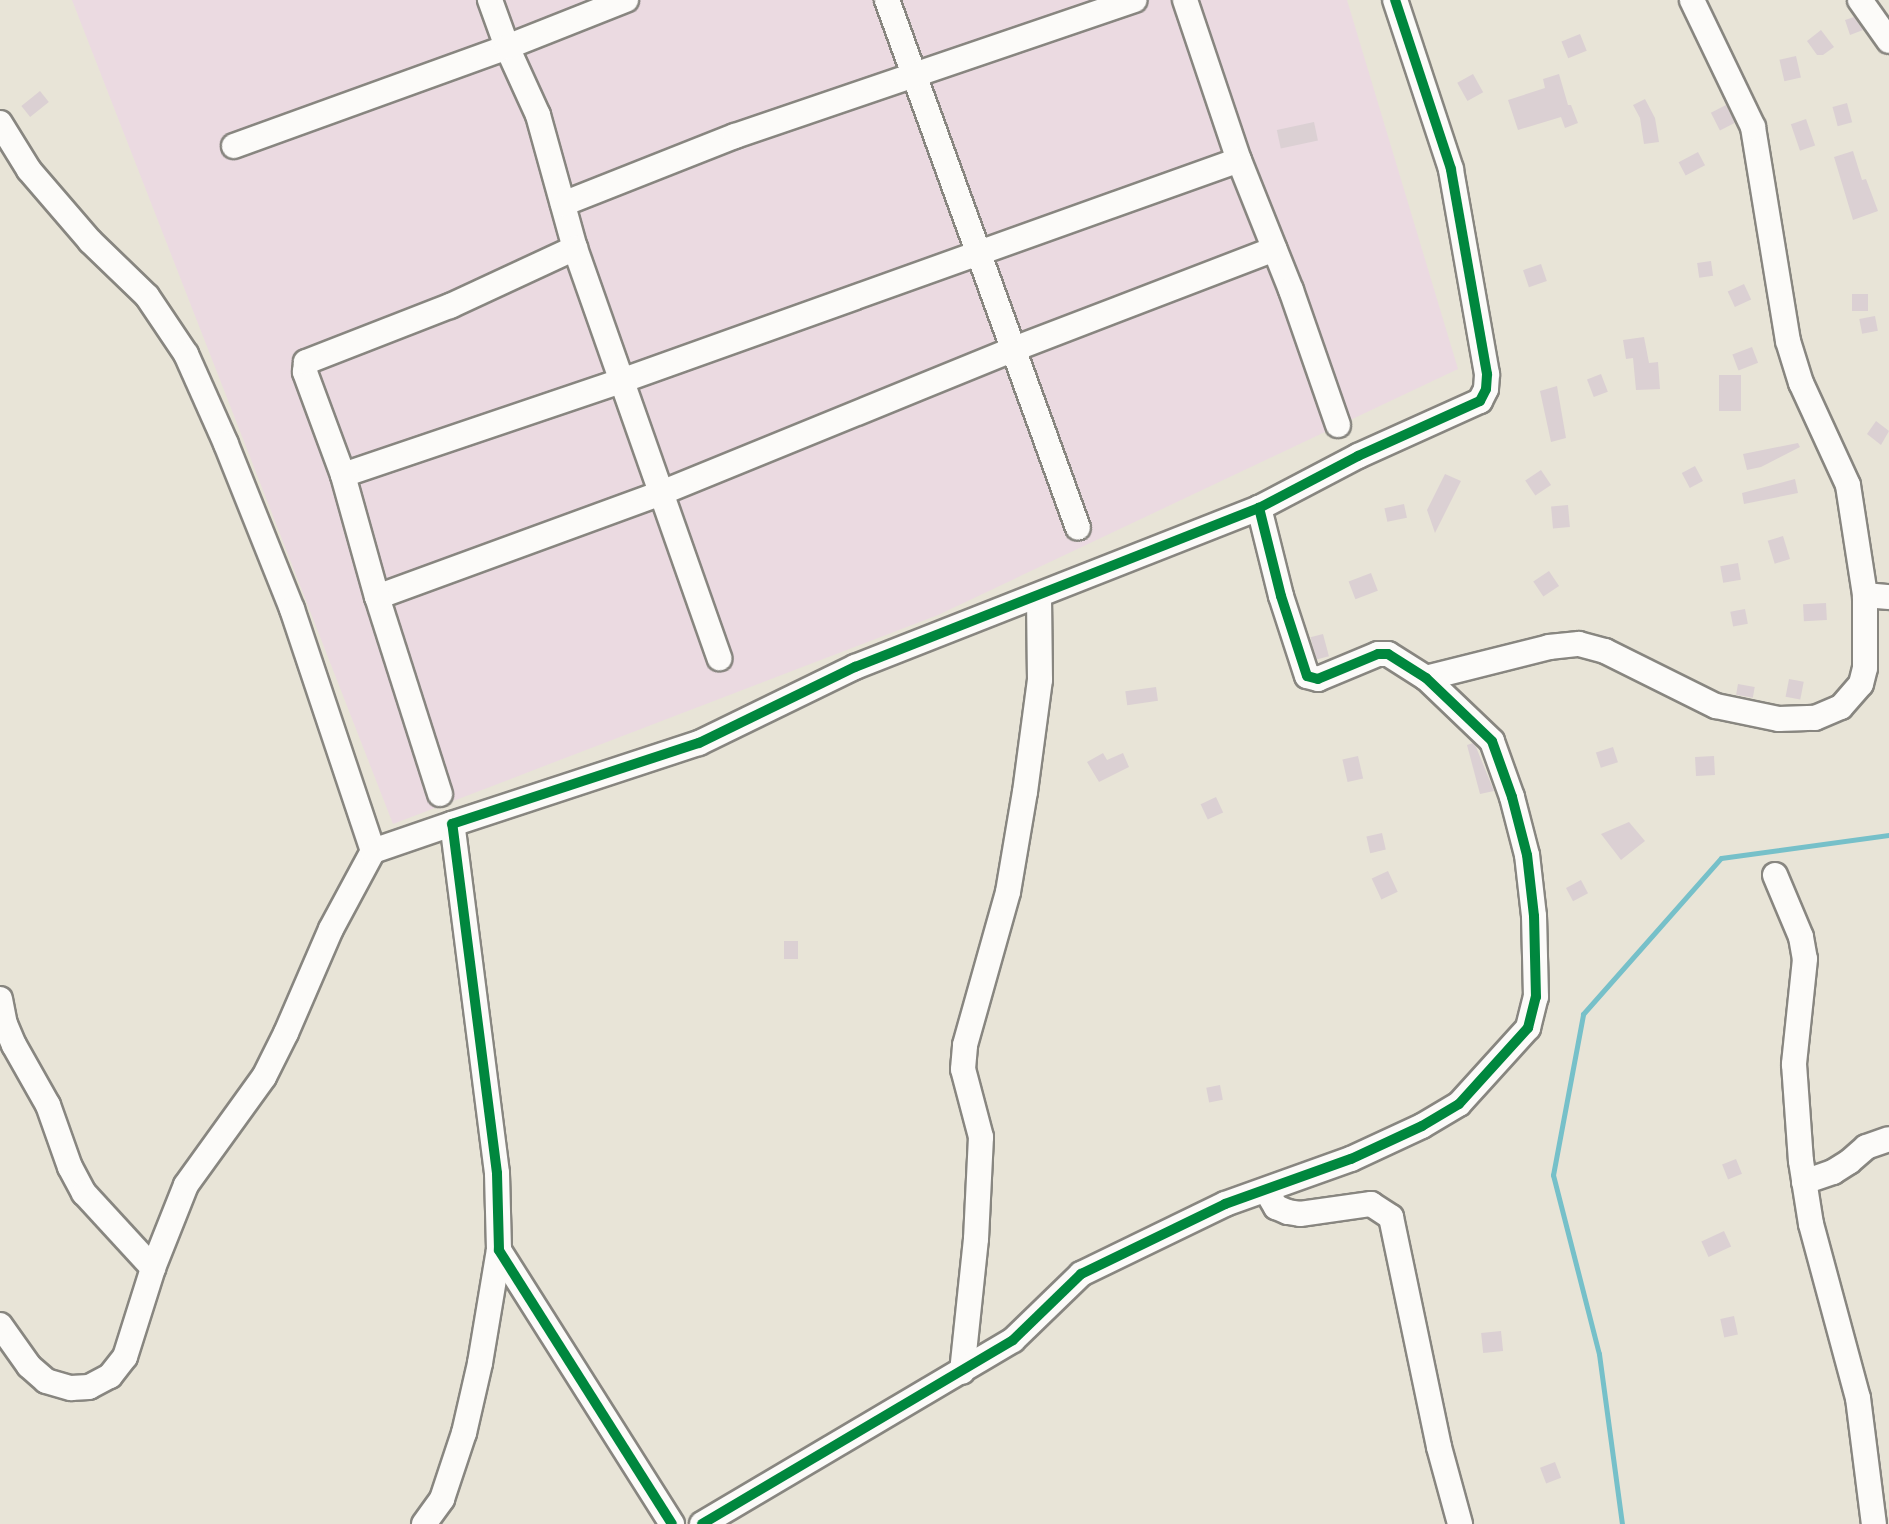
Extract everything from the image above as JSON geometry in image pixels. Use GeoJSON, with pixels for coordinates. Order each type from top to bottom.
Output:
{"type":"FeatureCollection","features":[{"type":"Feature","properties":{"kind":"street"},"geometry":{"type":"LineString","coordinates":[[490,0],[507,47],[538,115],[575,248],[719,658]]}},
{"type":"Feature","properties":{"kind":"street"},"geometry":{"type":"LineString","coordinates":[[234,146],[507,47],[626,0]]}},
{"type":"Feature","properties":{"kind":"street"},"geometry":{"type":"LineString","coordinates":[[887,0],[1078,528]]}},
{"type":"Feature","properties":{"kind":"street"},"geometry":{"type":"LineString","coordinates":[[563,204],[735,136],[1134,0]]}},
{"type":"Feature","properties":{"kind":"street"},"geometry":{"type":"LineString","coordinates":[[1185,0],[1239,160],[1275,249],[1338,425]]}},
{"type":"Feature","properties":{"kind":"street"},"geometry":{"type":"LineString","coordinates":[[0,1325],[29,1366],[46,1381],[71,1388],[89,1387],[110,1376],[125,1357],[153,1268],[192,1173],[264,1077],[331,929],[373,851],[698,743],[855,667],[1039,597],[1259,508],[1358,456],[1480,401],[1486,389],[1487,374],[1451,169],[1395,0]]}},
{"type":"Feature","properties":{"kind":"street"},"geometry":{"type":"LineString","coordinates":[[1426,678],[1549,647],[1579,644],[1605,651],[1716,706],[1779,719],[1815,718],[1841,707],[1861,684],[1877,596],[1845,474],[1801,383],[1787,341],[1754,127],[1692,0]]}},
{"type":"Feature","properties":{"kind":"street"},"geometry":{"type":"LineString","coordinates":[[1860,0],[1889,41]]}},
{"type":"Feature","properties":{"kind":"street"},"geometry":{"type":"LineString","coordinates":[[0,123],[29,170],[90,241],[146,296],[186,354],[226,444],[292,609],[373,851]]}},
{"type":"Feature","properties":{"kind":"street"},"geometry":{"type":"LineString","coordinates":[[343,475],[621,381],[1239,160]]}},
{"type":"Feature","properties":{"kind":"street"},"geometry":{"type":"LineString","coordinates":[[440,794],[377,597],[343,475],[305,372],[306,362],[450,306],[575,248]]}},
{"type":"Feature","properties":{"kind":"street"},"geometry":{"type":"LineString","coordinates":[[377,597],[661,493],[1014,349],[1275,249]]}},
{"type":"Feature","properties":{"kind":"street"},"geometry":{"type":"LineString","coordinates":[[702,1524],[1013,1340],[1082,1274],[1224,1204],[1401,1137],[1459,1104],[1507,1055],[1528,1028],[1535,1011],[1534,916],[1527,855],[1501,763],[1492,741],[1426,678],[1388,654],[1378,654],[1318,679],[1307,676],[1281,596],[1259,508]]}},
{"type":"Feature","properties":{"kind":"street"},"geometry":{"type":"LineString","coordinates":[[962,1372],[977,1228],[981,1137],[962,1069],[965,1045],[1008,892],[1025,792],[1040,680],[1039,597]]}},
{"type":"Feature","properties":{"kind":"street"},"geometry":{"type":"LineString","coordinates":[[424,1524],[442,1499],[464,1433],[480,1363],[499,1250],[497,1173],[452,824]]}},
{"type":"Feature","properties":{"kind":"street"},"geometry":{"type":"LineString","coordinates":[[1775,876],[1801,937],[1805,959],[1794,1064],[1804,1182],[1811,1224],[1858,1398],[1874,1524]]}},
{"type":"Feature","properties":{"kind":"street"},"geometry":{"type":"LineString","coordinates":[[0,999],[5,1024],[14,1045],[48,1105],[70,1167],[84,1193],[153,1268]]}},
{"type":"Feature","properties":{"kind":"street"},"geometry":{"type":"LineString","coordinates":[[1804,1182],[1833,1172],[1866,1147],[1889,1139]]}},
{"type":"Feature","properties":{"kind":"street"},"geometry":{"type":"LineString","coordinates":[[1266,1189],[1276,1207],[1288,1212],[1300,1214],[1371,1204],[1391,1217],[1439,1447],[1460,1524]]}},
{"type":"Feature","properties":{"kind":"street"},"geometry":{"type":"LineString","coordinates":[[499,1250],[672,1524]]}},
{"type":"Feature","properties":{"kind":"shaded area"},"geometry":{"type":"Polygon","coordinates":[[[72,0],[1347,0],[1458,369],[938,615],[393,824],[72,0]]]}},
{"type":"Feature","properties":{"kind":"building"},"geometry":{"type":"Polygon","coordinates":[[[1854,17],[1863,30],[1850,35],[1845,20],[1854,17]]]}},
{"type":"Feature","properties":{"kind":"building"},"geometry":{"type":"Polygon","coordinates":[[[1821,30],[1834,47],[1823,55],[1817,55],[1807,41],[1821,30]]]}},
{"type":"Feature","properties":{"kind":"building"},"geometry":{"type":"Polygon","coordinates":[[[1580,34],[1587,51],[1568,58],[1561,41],[1580,34]]]}},
{"type":"Feature","properties":{"kind":"building"},"geometry":{"type":"Polygon","coordinates":[[[1796,56],[1801,77],[1784,81],[1779,60],[1796,56]]]}},
{"type":"Feature","properties":{"kind":"building"},"geometry":{"type":"Polygon","coordinates":[[[1473,74],[1483,92],[1467,101],[1457,83],[1473,74]]]}},
{"type":"Feature","properties":{"kind":"building"},"geometry":{"type":"Polygon","coordinates":[[[1559,74],[1568,105],[1571,105],[1578,123],[1565,128],[1561,117],[1518,130],[1508,100],[1545,88],[1543,79],[1559,74]]]}},
{"type":"Feature","properties":{"kind":"building"},"geometry":{"type":"Polygon","coordinates":[[[40,91],[49,102],[30,117],[21,106],[40,91]]]}},
{"type":"Feature","properties":{"kind":"building"},"geometry":{"type":"Polygon","coordinates":[[[1645,99],[1655,118],[1659,142],[1644,144],[1640,118],[1633,105],[1645,99]]]}},
{"type":"Feature","properties":{"kind":"building"},"geometry":{"type":"Polygon","coordinates":[[[1847,103],[1852,122],[1838,126],[1833,107],[1847,103]]]}},
{"type":"Feature","properties":{"kind":"building"},"geometry":{"type":"Polygon","coordinates":[[[1726,105],[1735,123],[1720,131],[1711,113],[1726,105]]]}},
{"type":"Feature","properties":{"kind":"building"},"geometry":{"type":"Polygon","coordinates":[[[1806,119],[1815,145],[1800,151],[1791,124],[1806,119]]]}},
{"type":"Feature","properties":{"kind":"building"},"geometry":{"type":"Polygon","coordinates":[[[1314,122],[1318,141],[1281,148],[1277,130],[1314,122]]]}},
{"type":"Feature","properties":{"kind":"building"},"geometry":{"type":"Polygon","coordinates":[[[1853,151],[1862,180],[1866,179],[1878,211],[1853,220],[1834,157],[1853,151]]]}},
{"type":"Feature","properties":{"kind":"building"},"geometry":{"type":"Polygon","coordinates":[[[1698,152],[1705,165],[1686,176],[1679,162],[1698,152]]]}},
{"type":"Feature","properties":{"kind":"building"},"geometry":{"type":"Polygon","coordinates":[[[1711,261],[1713,276],[1699,278],[1697,263],[1711,261]]]}},
{"type":"Feature","properties":{"kind":"building"},"geometry":{"type":"Polygon","coordinates":[[[1541,264],[1547,281],[1529,287],[1523,270],[1541,264]]]}},
{"type":"Feature","properties":{"kind":"building"},"geometry":{"type":"Polygon","coordinates":[[[1744,284],[1751,299],[1735,307],[1728,292],[1744,284]]]}},
{"type":"Feature","properties":{"kind":"building"},"geometry":{"type":"Polygon","coordinates":[[[1852,294],[1868,294],[1868,311],[1852,311],[1852,294]]]}},
{"type":"Feature","properties":{"kind":"building"},"geometry":{"type":"Polygon","coordinates":[[[1875,316],[1878,331],[1862,334],[1859,319],[1875,316]]]}},
{"type":"Feature","properties":{"kind":"building"},"geometry":{"type":"Polygon","coordinates":[[[1644,337],[1649,363],[1658,362],[1660,389],[1636,390],[1633,358],[1626,359],[1623,340],[1644,337]]]}},
{"type":"Feature","properties":{"kind":"building"},"geometry":{"type":"Polygon","coordinates":[[[1752,347],[1758,363],[1738,370],[1732,355],[1752,347]]]}},
{"type":"Feature","properties":{"kind":"building"},"geometry":{"type":"Polygon","coordinates":[[[1601,374],[1608,392],[1594,397],[1587,379],[1601,374]]]}},
{"type":"Feature","properties":{"kind":"building"},"geometry":{"type":"Polygon","coordinates":[[[1719,375],[1741,375],[1741,411],[1719,411],[1719,375]]]}},
{"type":"Feature","properties":{"kind":"building"},"geometry":{"type":"Polygon","coordinates":[[[1557,386],[1566,438],[1551,442],[1540,391],[1557,386]]]}},
{"type":"Feature","properties":{"kind":"building"},"geometry":{"type":"Polygon","coordinates":[[[1876,421],[1889,431],[1881,445],[1867,434],[1876,421]]]}},
{"type":"Feature","properties":{"kind":"building"},"geometry":{"type":"Polygon","coordinates":[[[1798,443],[1800,447],[1761,467],[1747,470],[1743,454],[1798,443]]]}},
{"type":"Feature","properties":{"kind":"building"},"geometry":{"type":"Polygon","coordinates":[[[1695,466],[1703,481],[1690,488],[1682,473],[1695,466]]]}},
{"type":"Feature","properties":{"kind":"building"},"geometry":{"type":"Polygon","coordinates":[[[1541,470],[1551,485],[1535,496],[1525,481],[1541,470]]]}},
{"type":"Feature","properties":{"kind":"building"},"geometry":{"type":"Polygon","coordinates":[[[1445,474],[1461,481],[1435,533],[1427,510],[1445,474]]]}},
{"type":"Feature","properties":{"kind":"building"},"geometry":{"type":"Polygon","coordinates":[[[1795,479],[1798,493],[1744,504],[1742,493],[1795,479]]]}},
{"type":"Feature","properties":{"kind":"building"},"geometry":{"type":"Polygon","coordinates":[[[1404,504],[1407,518],[1387,522],[1384,508],[1404,504]]]}},
{"type":"Feature","properties":{"kind":"building"},"geometry":{"type":"Polygon","coordinates":[[[1568,505],[1570,527],[1553,528],[1551,506],[1568,505]]]}},
{"type":"Feature","properties":{"kind":"building"},"geometry":{"type":"Polygon","coordinates":[[[1783,536],[1790,559],[1775,564],[1768,541],[1783,536]]]}},
{"type":"Feature","properties":{"kind":"building"},"geometry":{"type":"Polygon","coordinates":[[[1738,563],[1741,580],[1723,583],[1720,566],[1738,563]]]}},
{"type":"Feature","properties":{"kind":"building"},"geometry":{"type":"Polygon","coordinates":[[[1549,571],[1559,586],[1543,597],[1533,582],[1549,571]]]}},
{"type":"Feature","properties":{"kind":"building"},"geometry":{"type":"Polygon","coordinates":[[[1371,573],[1378,591],[1355,599],[1349,582],[1371,573]]]}},
{"type":"Feature","properties":{"kind":"building"},"geometry":{"type":"Polygon","coordinates":[[[1826,603],[1827,620],[1804,621],[1803,604],[1826,603]]]}},
{"type":"Feature","properties":{"kind":"building"},"geometry":{"type":"Polygon","coordinates":[[[1745,609],[1748,624],[1733,627],[1730,612],[1745,609]]]}},
{"type":"Feature","properties":{"kind":"building"},"geometry":{"type":"Polygon","coordinates":[[[1323,634],[1329,656],[1316,660],[1310,637],[1323,634]]]}},
{"type":"Feature","properties":{"kind":"building"},"geometry":{"type":"Polygon","coordinates":[[[1789,679],[1804,682],[1800,700],[1786,697],[1789,679]]]}},
{"type":"Feature","properties":{"kind":"building"},"geometry":{"type":"Polygon","coordinates":[[[1738,684],[1755,687],[1753,698],[1736,695],[1738,684]]]}},
{"type":"Feature","properties":{"kind":"building"},"geometry":{"type":"Polygon","coordinates":[[[1156,687],[1158,701],[1127,705],[1125,691],[1156,687]]]}},
{"type":"Feature","properties":{"kind":"building"},"geometry":{"type":"Polygon","coordinates":[[[1473,743],[1494,791],[1480,794],[1467,745],[1473,743]]]}},
{"type":"Feature","properties":{"kind":"building"},"geometry":{"type":"Polygon","coordinates":[[[1613,747],[1618,762],[1601,768],[1596,753],[1613,747]]]}},
{"type":"Feature","properties":{"kind":"building"},"geometry":{"type":"Polygon","coordinates":[[[1103,753],[1107,760],[1123,753],[1129,767],[1099,782],[1087,762],[1103,753]]]}},
{"type":"Feature","properties":{"kind":"building"},"geometry":{"type":"Polygon","coordinates":[[[1358,756],[1363,778],[1348,782],[1342,760],[1358,756]]]}},
{"type":"Feature","properties":{"kind":"building"},"geometry":{"type":"Polygon","coordinates":[[[1714,756],[1715,775],[1696,776],[1695,757],[1714,756]]]}},
{"type":"Feature","properties":{"kind":"building"},"geometry":{"type":"Polygon","coordinates":[[[1216,797],[1223,812],[1208,820],[1201,804],[1216,797]]]}},
{"type":"Feature","properties":{"kind":"building"},"geometry":{"type":"Polygon","coordinates":[[[1629,822],[1645,841],[1621,860],[1601,834],[1629,822]]]}},
{"type":"Feature","properties":{"kind":"building"},"geometry":{"type":"Polygon","coordinates":[[[1382,833],[1386,850],[1370,853],[1366,837],[1382,833]]]}},
{"type":"Feature","properties":{"kind":"building"},"geometry":{"type":"Polygon","coordinates":[[[1388,871],[1398,892],[1381,899],[1372,879],[1388,871]]]}},
{"type":"Feature","properties":{"kind":"building"},"geometry":{"type":"Polygon","coordinates":[[[1581,880],[1588,893],[1573,901],[1566,888],[1581,880]]]}},
{"type":"Feature","properties":{"kind":"building"},"geometry":{"type":"Polygon","coordinates":[[[784,941],[798,941],[798,959],[784,959],[784,941]]]}},
{"type":"Feature","properties":{"kind":"building"},"geometry":{"type":"Polygon","coordinates":[[[1220,1085],[1223,1100],[1209,1102],[1206,1088],[1220,1085]]]}},
{"type":"Feature","properties":{"kind":"building"},"geometry":{"type":"Polygon","coordinates":[[[1736,1159],[1742,1174],[1728,1179],[1722,1165],[1736,1159]]]}},
{"type":"Feature","properties":{"kind":"building"},"geometry":{"type":"Polygon","coordinates":[[[1724,1231],[1731,1246],[1709,1257],[1701,1242],[1724,1231]]]}},
{"type":"Feature","properties":{"kind":"building"},"geometry":{"type":"Polygon","coordinates":[[[1734,1316],[1738,1335],[1724,1337],[1720,1319],[1734,1316]]]}},
{"type":"Feature","properties":{"kind":"building"},"geometry":{"type":"Polygon","coordinates":[[[1501,1331],[1503,1351],[1483,1353],[1481,1333],[1501,1331]]]}},
{"type":"Feature","properties":{"kind":"building"},"geometry":{"type":"Polygon","coordinates":[[[1555,1462],[1561,1478],[1546,1484],[1540,1468],[1555,1462]]]}},
{"type":"Feature","properties":{"kind":"waterway"},"geometry":{"type":"LineString","coordinates":[[1622,1524],[1599,1354],[1553,1175],[1583,1014],[1721,858],[1889,835]]}},
{"type":"Feature","properties":{"kind":"cycle path"},"geometry":{"type":"LineString","coordinates":[[672,1524],[499,1250],[497,1173],[452,824],[699,743],[855,667],[1259,508],[1358,456],[1480,401],[1486,389],[1487,374],[1451,169],[1395,0]]}},
{"type":"Feature","properties":{"kind":"cycle path"},"geometry":{"type":"LineString","coordinates":[[702,1524],[1013,1340],[1081,1274],[1225,1204],[1351,1159],[1422,1126],[1459,1104],[1528,1028],[1536,997],[1534,916],[1527,855],[1512,797],[1492,741],[1426,678],[1388,654],[1378,654],[1318,679],[1307,676],[1281,596],[1259,508]]}}]}
